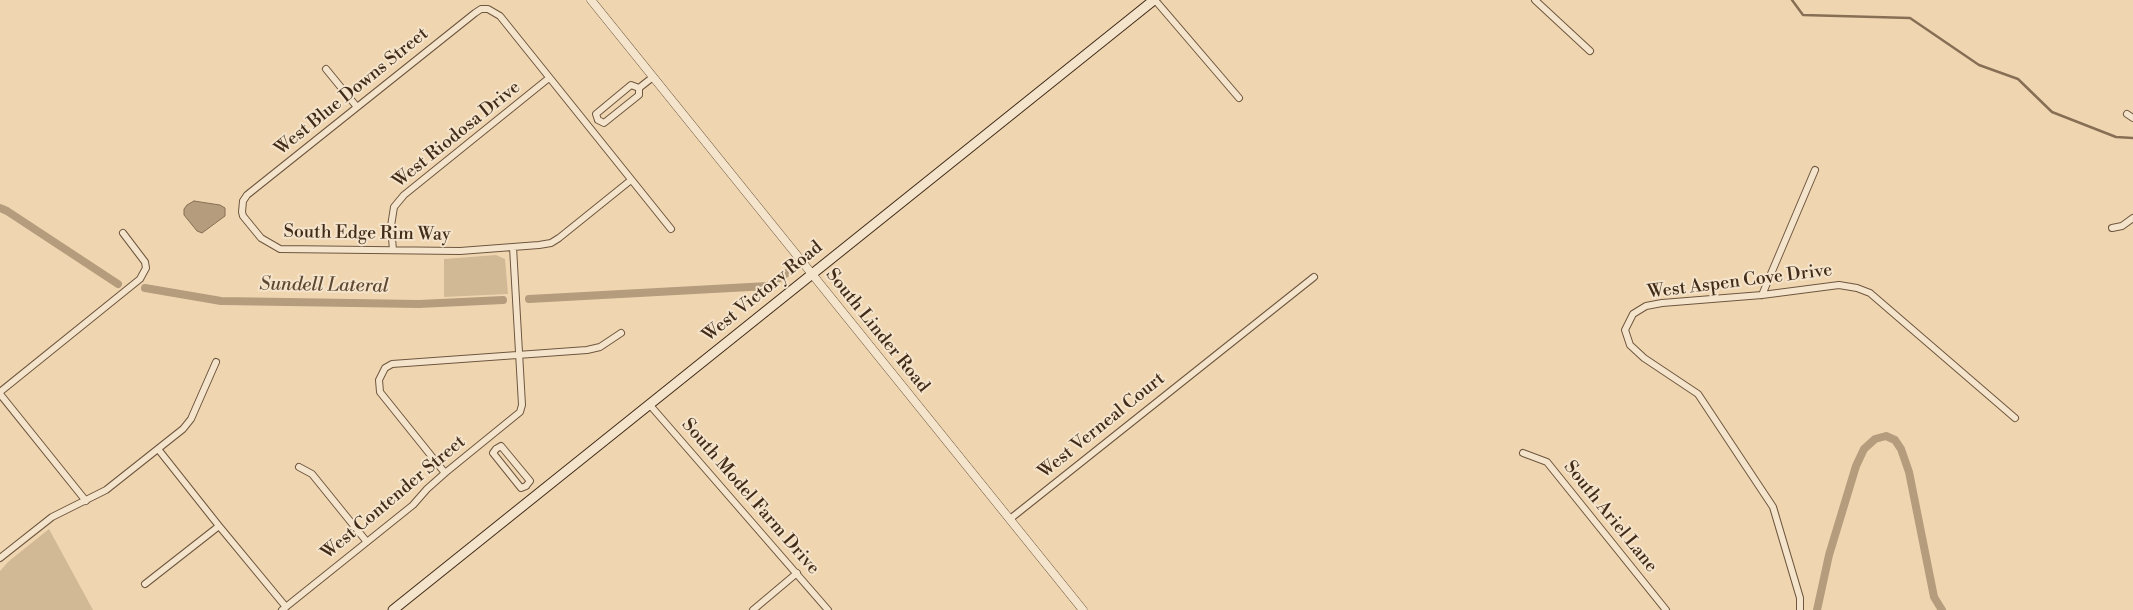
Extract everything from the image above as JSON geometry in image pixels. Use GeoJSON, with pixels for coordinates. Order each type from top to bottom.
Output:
{"type":"FeatureCollection","features":[{"type":"Feature","properties":{"kind":"main road","name":"West Victory Road"},"geometry":{"type":"LineString","coordinates":[[393,610],[401,607],[649,404],[1155,0]]}},
{"type":"Feature","properties":{"kind":"street","name":"South Linder Road"},"geometry":{"type":"LineString","coordinates":[[591,0],[1083,610]]}},
{"type":"Feature","properties":{"kind":"street"},"geometry":{"type":"LineString","coordinates":[[1155,0],[1240,98]]}},
{"type":"Feature","properties":{"kind":"street"},"geometry":{"type":"LineString","coordinates":[[1535,0],[1590,51]]}},
{"type":"Feature","properties":{"kind":"street","name":"West Blue Downs Street"},"geometry":{"type":"LineString","coordinates":[[242,206],[247,195],[481,9],[488,9],[500,16],[549,78]]}},
{"type":"Feature","properties":{"kind":"street"},"geometry":{"type":"LineString","coordinates":[[326,69],[357,107]]}},
{"type":"Feature","properties":{"kind":"street"},"geometry":{"type":"LineString","coordinates":[[639,88],[653,77]]}},
{"type":"Feature","properties":{"kind":"street"},"geometry":{"type":"LineString","coordinates":[[549,78],[671,229]]}},
{"type":"Feature","properties":{"kind":"street","name":"West Riodosa Drive"},"geometry":{"type":"LineString","coordinates":[[393,250],[391,226],[394,207],[404,195],[549,78]]}},
{"type":"Feature","properties":{"kind":"street"},"geometry":{"type":"LineString","coordinates":[[631,85],[639,88],[639,95],[604,123],[598,120],[596,114],[631,85]]}},
{"type":"Feature","properties":{"kind":"street"},"geometry":{"type":"LineString","coordinates":[[2127,114],[2133,118]]}},
{"type":"Feature","properties":{"kind":"street"},"geometry":{"type":"LineString","coordinates":[[589,128],[598,120]]}},
{"type":"Feature","properties":{"kind":"street"},"geometry":{"type":"LineString","coordinates":[[1762,295],[1815,170]]}},
{"type":"Feature","properties":{"kind":"street","name":"South Edge Rim Way"},"geometry":{"type":"LineString","coordinates":[[242,206],[243,216],[261,238],[280,249],[460,251],[551,243],[631,180]]}},
{"type":"Feature","properties":{"kind":"street"},"geometry":{"type":"LineString","coordinates":[[2112,228],[2122,226],[2133,218]]}},
{"type":"Feature","properties":{"kind":"street"},"geometry":{"type":"LineString","coordinates":[[86,500],[0,393],[140,279],[146,268],[142,256],[124,233]]}},
{"type":"Feature","properties":{"kind":"street"},"geometry":{"type":"LineString","coordinates":[[513,246],[520,356]]}},
{"type":"Feature","properties":{"kind":"street","name":"West Verneal Court"},"geometry":{"type":"LineString","coordinates":[[1010,519],[1314,277]]}},
{"type":"Feature","properties":{"kind":"street","name":"West Aspen Cove Drive"},"geometry":{"type":"LineString","coordinates":[[1800,610],[1800,598],[1773,507],[1698,394],[1644,358],[1630,345],[1625,330],[1633,314],[1646,306],[1762,295],[1839,285],[1857,288],[1870,293],[2015,418]]}},
{"type":"Feature","properties":{"kind":"street"},"geometry":{"type":"LineString","coordinates":[[445,473],[380,392],[379,380],[381,373],[392,364],[587,350],[600,347],[621,333]]}},
{"type":"Feature","properties":{"kind":"street","name":"West Contender Street"},"geometry":{"type":"LineString","coordinates":[[284,608],[413,505],[445,473],[520,412],[522,405],[520,356]]}},
{"type":"Feature","properties":{"kind":"street"},"geometry":{"type":"LineString","coordinates":[[0,557],[52,517],[106,490],[187,424],[216,362]]}},
{"type":"Feature","properties":{"kind":"street","name":"South Model Farm Drive"},"geometry":{"type":"LineString","coordinates":[[649,404],[828,610]]}},
{"type":"Feature","properties":{"kind":"street"},"geometry":{"type":"LineString","coordinates":[[488,439],[496,449]]}},
{"type":"Feature","properties":{"kind":"street"},"geometry":{"type":"LineString","coordinates":[[501,446],[530,481],[526,486],[521,488],[493,453],[496,449],[501,446]]}},
{"type":"Feature","properties":{"kind":"street"},"geometry":{"type":"LineString","coordinates":[[158,448],[284,608]]}},
{"type":"Feature","properties":{"kind":"street","name":"South Ariel Lane"},"geometry":{"type":"LineString","coordinates":[[1523,453],[1547,462],[1666,610]]}},
{"type":"Feature","properties":{"kind":"street"},"geometry":{"type":"LineString","coordinates":[[299,467],[312,474],[367,542]]}},
{"type":"Feature","properties":{"kind":"street"},"geometry":{"type":"LineString","coordinates":[[526,486],[534,497]]}},
{"type":"Feature","properties":{"kind":"street"},"geometry":{"type":"LineString","coordinates":[[146,584],[219,526]]}},
{"type":"Feature","properties":{"kind":"street"},"geometry":{"type":"LineString","coordinates":[[753,610],[797,573]]}},
{"type":"Feature","properties":{"kind":"shaded area"},"geometry":{"type":"Polygon","coordinates":[[[194,201],[220,205],[225,208],[225,216],[202,233],[197,231],[184,215],[184,209],[194,201]]]}},
{"type":"Feature","properties":{"kind":"shaded area"},"geometry":{"type":"Polygon","coordinates":[[[496,255],[505,259],[508,294],[444,297],[444,259],[496,255]]]}},
{"type":"Feature","properties":{"kind":"shaded area"},"geometry":{"type":"Polygon","coordinates":[[[49,529],[93,610],[0,610],[0,571],[9,561],[49,529]]]}},
{"type":"Feature","properties":{"kind":"waterway"},"geometry":{"type":"LineString","coordinates":[[1792,0],[1803,15],[1910,18],[1979,65],[2018,79],[2052,112],[2116,137],[2133,138]]}},
{"type":"Feature","properties":{"kind":"waterway","name":"Sundell Lateral"},"geometry":{"type":"LineString","coordinates":[[0,208],[118,284]]}},
{"type":"Feature","properties":{"kind":"waterway","name":"Sundell Lateral"},"geometry":{"type":"LineString","coordinates":[[529,299],[768,286],[791,270]]}},
{"type":"Feature","properties":{"kind":"waterway","name":"Sundell Lateral"},"geometry":{"type":"LineString","coordinates":[[145,288],[221,301],[419,304],[503,300]]}},
{"type":"Feature","properties":{"kind":"waterway"},"geometry":{"type":"LineString","coordinates":[[1817,610],[1829,555],[1856,466],[1864,449],[1875,439],[1886,436],[1895,440],[1901,449],[1909,472],[1934,597],[1942,610]]}}]}
